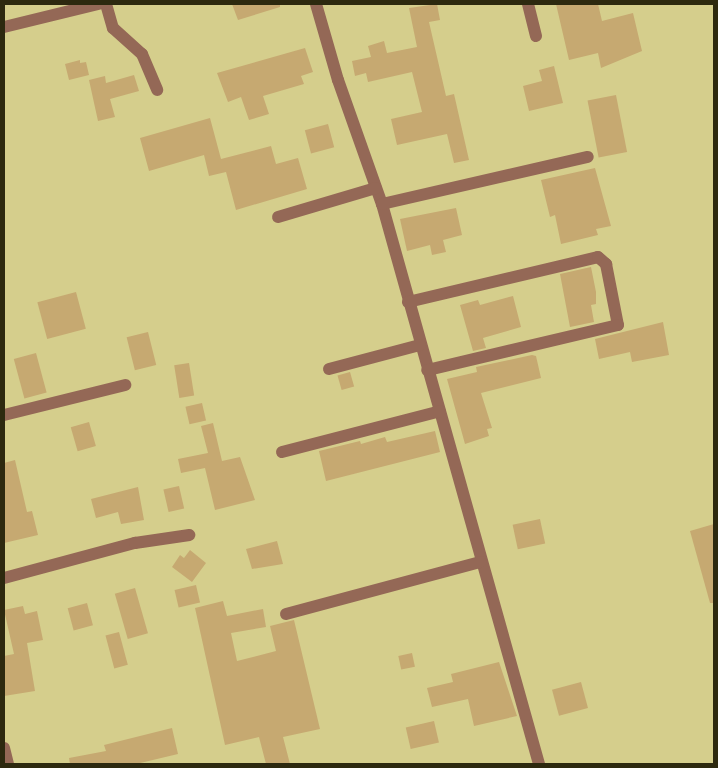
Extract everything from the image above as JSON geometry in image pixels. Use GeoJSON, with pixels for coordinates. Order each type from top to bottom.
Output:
{"type":"FeatureCollection","features":[{"type":"Feature","properties":{"kind":"street"},"geometry":{"type":"LineString","coordinates":[[4,27],[98,4]]}},
{"type":"Feature","properties":{"kind":"street"},"geometry":{"type":"LineString","coordinates":[[106,4],[113,28],[142,54],[157,90]]}},
{"type":"Feature","properties":{"kind":"street"},"geometry":{"type":"LineString","coordinates":[[316,4],[382,204],[480,562],[540,764]]}},
{"type":"Feature","properties":{"kind":"street"},"geometry":{"type":"LineString","coordinates":[[528,4],[536,36]]}},
{"type":"Feature","properties":{"kind":"street"},"geometry":{"type":"LineString","coordinates":[[382,204],[588,158]]}},
{"type":"Feature","properties":{"kind":"street"},"geometry":{"type":"LineString","coordinates":[[278,217],[376,188]]}},
{"type":"Feature","properties":{"kind":"street"},"geometry":{"type":"LineString","coordinates":[[408,302],[598,257],[606,264],[618,325],[427,370]]}},
{"type":"Feature","properties":{"kind":"street"},"geometry":{"type":"LineString","coordinates":[[329,369],[420,345]]}},
{"type":"Feature","properties":{"kind":"street"},"geometry":{"type":"LineString","coordinates":[[4,415],[125,385]]}},
{"type":"Feature","properties":{"kind":"street"},"geometry":{"type":"LineString","coordinates":[[282,452],[440,411]]}},
{"type":"Feature","properties":{"kind":"street"},"geometry":{"type":"LineString","coordinates":[[4,578],[134,543],[189,535]]}},
{"type":"Feature","properties":{"kind":"street"},"geometry":{"type":"LineString","coordinates":[[286,614],[480,562]]}},
{"type":"Feature","properties":{"kind":"street"},"geometry":{"type":"LineString","coordinates":[[4,748],[8,764]]}},
{"type":"Feature","properties":{"kind":"building"},"geometry":{"type":"Polygon","coordinates":[[[232,4],[280,4],[280,7],[238,20],[232,4]]]}},
{"type":"Feature","properties":{"kind":"building"},"geometry":{"type":"Polygon","coordinates":[[[437,4],[440,20],[429,22],[446,96],[454,94],[469,160],[454,163],[447,134],[397,145],[391,119],[422,112],[412,72],[368,82],[366,73],[355,76],[352,61],[371,57],[368,46],[384,41],[387,53],[417,47],[409,8],[437,4]]]}},
{"type":"Feature","properties":{"kind":"building"},"geometry":{"type":"Polygon","coordinates":[[[556,4],[598,4],[602,21],[633,13],[642,51],[601,68],[598,53],[569,60],[556,4]]]}},
{"type":"Feature","properties":{"kind":"building"},"geometry":{"type":"Polygon","coordinates":[[[305,48],[313,72],[301,76],[304,84],[263,96],[269,114],[249,120],[241,97],[228,102],[217,73],[305,48]]]}},
{"type":"Feature","properties":{"kind":"building"},"geometry":{"type":"Polygon","coordinates":[[[80,60],[80,63],[86,62],[89,75],[69,80],[65,64],[80,60]]]}},
{"type":"Feature","properties":{"kind":"building"},"geometry":{"type":"Polygon","coordinates":[[[554,66],[563,103],[529,111],[523,86],[542,81],[539,70],[554,66]]]}},
{"type":"Feature","properties":{"kind":"building"},"geometry":{"type":"Polygon","coordinates":[[[134,75],[139,91],[110,99],[115,117],[98,121],[89,80],[105,76],[106,83],[134,75]]]}},
{"type":"Feature","properties":{"kind":"building"},"geometry":{"type":"Polygon","coordinates":[[[616,95],[627,152],[599,157],[588,101],[616,95]]]}},
{"type":"Feature","properties":{"kind":"building"},"geometry":{"type":"Polygon","coordinates":[[[210,118],[221,159],[271,146],[276,164],[298,158],[307,189],[236,210],[226,172],[209,176],[204,155],[149,171],[140,138],[210,118]]]}},
{"type":"Feature","properties":{"kind":"building"},"geometry":{"type":"Polygon","coordinates":[[[328,124],[334,147],[311,153],[305,130],[328,124]]]}},
{"type":"Feature","properties":{"kind":"building"},"geometry":{"type":"Polygon","coordinates":[[[595,168],[611,226],[596,229],[598,235],[561,244],[555,215],[550,217],[541,180],[595,168]]]}},
{"type":"Feature","properties":{"kind":"building"},"geometry":{"type":"Polygon","coordinates":[[[456,208],[462,235],[443,240],[446,252],[432,255],[430,245],[407,251],[400,219],[456,208]]]}},
{"type":"Feature","properties":{"kind":"building"},"geometry":{"type":"Polygon","coordinates":[[[591,267],[596,292],[596,304],[591,305],[594,322],[570,327],[560,274],[591,267]]]}},
{"type":"Feature","properties":{"kind":"building"},"geometry":{"type":"Polygon","coordinates":[[[76,292],[86,329],[47,339],[37,302],[76,292]]]}},
{"type":"Feature","properties":{"kind":"building"},"geometry":{"type":"Polygon","coordinates":[[[513,296],[521,327],[483,338],[486,348],[473,351],[460,305],[478,300],[480,305],[513,296]]]}},
{"type":"Feature","properties":{"kind":"building"},"geometry":{"type":"Polygon","coordinates":[[[663,322],[669,355],[632,362],[630,352],[599,359],[595,339],[663,322]]]}},
{"type":"Feature","properties":{"kind":"building"},"geometry":{"type":"Polygon","coordinates":[[[148,332],[156,365],[135,370],[127,337],[148,332]]]}},
{"type":"Feature","properties":{"kind":"building"},"geometry":{"type":"Polygon","coordinates":[[[36,353],[47,393],[24,399],[14,359],[36,353]]]}},
{"type":"Feature","properties":{"kind":"building"},"geometry":{"type":"Polygon","coordinates":[[[532,355],[536,356],[541,378],[481,393],[492,428],[487,429],[489,436],[465,444],[447,379],[477,372],[476,367],[532,355]]]}},
{"type":"Feature","properties":{"kind":"building"},"geometry":{"type":"Polygon","coordinates":[[[189,363],[194,396],[179,398],[174,365],[189,363]]]}},
{"type":"Feature","properties":{"kind":"building"},"geometry":{"type":"Polygon","coordinates":[[[350,372],[354,386],[342,390],[338,376],[350,372]]]}},
{"type":"Feature","properties":{"kind":"building"},"geometry":{"type":"Polygon","coordinates":[[[202,403],[206,421],[189,424],[185,407],[202,403]]]}},
{"type":"Feature","properties":{"kind":"building"},"geometry":{"type":"Polygon","coordinates":[[[89,422],[96,446],[78,451],[71,427],[89,422]]]}},
{"type":"Feature","properties":{"kind":"building"},"geometry":{"type":"Polygon","coordinates":[[[213,423],[222,461],[240,457],[255,500],[215,510],[205,468],[181,473],[178,459],[208,453],[201,426],[213,423]]]}},
{"type":"Feature","properties":{"kind":"building"},"geometry":{"type":"Polygon","coordinates":[[[435,431],[440,452],[326,481],[319,451],[360,441],[361,444],[385,437],[387,442],[435,431]]]}},
{"type":"Feature","properties":{"kind":"building"},"geometry":{"type":"Polygon","coordinates":[[[15,460],[27,512],[32,511],[38,535],[4,543],[4,463],[15,460]]]}},
{"type":"Feature","properties":{"kind":"building"},"geometry":{"type":"Polygon","coordinates":[[[179,486],[184,508],[169,512],[163,490],[179,486]]]}},
{"type":"Feature","properties":{"kind":"building"},"geometry":{"type":"Polygon","coordinates":[[[138,487],[144,520],[121,524],[118,512],[96,518],[91,499],[138,487]]]}},
{"type":"Feature","properties":{"kind":"building"},"geometry":{"type":"Polygon","coordinates":[[[540,519],[545,543],[518,549],[513,525],[540,519]]]}},
{"type":"Feature","properties":{"kind":"building"},"geometry":{"type":"Polygon","coordinates":[[[714,524],[714,603],[710,603],[690,531],[714,524]]]}},
{"type":"Feature","properties":{"kind":"building"},"geometry":{"type":"Polygon","coordinates":[[[277,541],[283,564],[252,569],[246,549],[277,541]]]}},
{"type":"Feature","properties":{"kind":"building"},"geometry":{"type":"Polygon","coordinates":[[[190,550],[206,563],[192,582],[172,567],[180,555],[184,558],[190,550]]]}},
{"type":"Feature","properties":{"kind":"building"},"geometry":{"type":"Polygon","coordinates":[[[196,585],[200,603],[179,607],[175,590],[196,585]]]}},
{"type":"Feature","properties":{"kind":"building"},"geometry":{"type":"Polygon","coordinates":[[[135,588],[148,633],[128,639],[115,594],[135,588]]]}},
{"type":"Feature","properties":{"kind":"building"},"geometry":{"type":"Polygon","coordinates":[[[223,601],[227,616],[263,609],[266,627],[231,633],[237,661],[276,651],[270,626],[294,620],[320,729],[283,737],[290,764],[266,764],[259,737],[225,745],[195,608],[223,601]]]}},
{"type":"Feature","properties":{"kind":"building"},"geometry":{"type":"Polygon","coordinates":[[[87,603],[93,625],[74,630],[68,608],[87,603]]]}},
{"type":"Feature","properties":{"kind":"building"},"geometry":{"type":"Polygon","coordinates":[[[23,606],[25,614],[37,611],[43,640],[27,643],[35,691],[4,696],[4,656],[14,654],[4,610],[23,606]]]}},
{"type":"Feature","properties":{"kind":"building"},"geometry":{"type":"Polygon","coordinates":[[[119,632],[128,665],[114,668],[105,636],[119,632]]]}},
{"type":"Feature","properties":{"kind":"building"},"geometry":{"type":"Polygon","coordinates":[[[412,653],[415,667],[401,670],[398,656],[412,653]]]}},
{"type":"Feature","properties":{"kind":"building"},"geometry":{"type":"Polygon","coordinates":[[[499,662],[517,716],[474,726],[468,699],[432,707],[427,688],[453,682],[451,674],[499,662]]]}},
{"type":"Feature","properties":{"kind":"building"},"geometry":{"type":"Polygon","coordinates":[[[581,682],[588,708],[559,716],[552,690],[581,682]]]}},
{"type":"Feature","properties":{"kind":"building"},"geometry":{"type":"Polygon","coordinates":[[[434,721],[439,742],[411,749],[406,728],[434,721]]]}},
{"type":"Feature","properties":{"kind":"building"},"geometry":{"type":"Polygon","coordinates":[[[172,728],[178,754],[136,764],[70,764],[69,758],[106,751],[104,745],[172,728]]]}}]}
